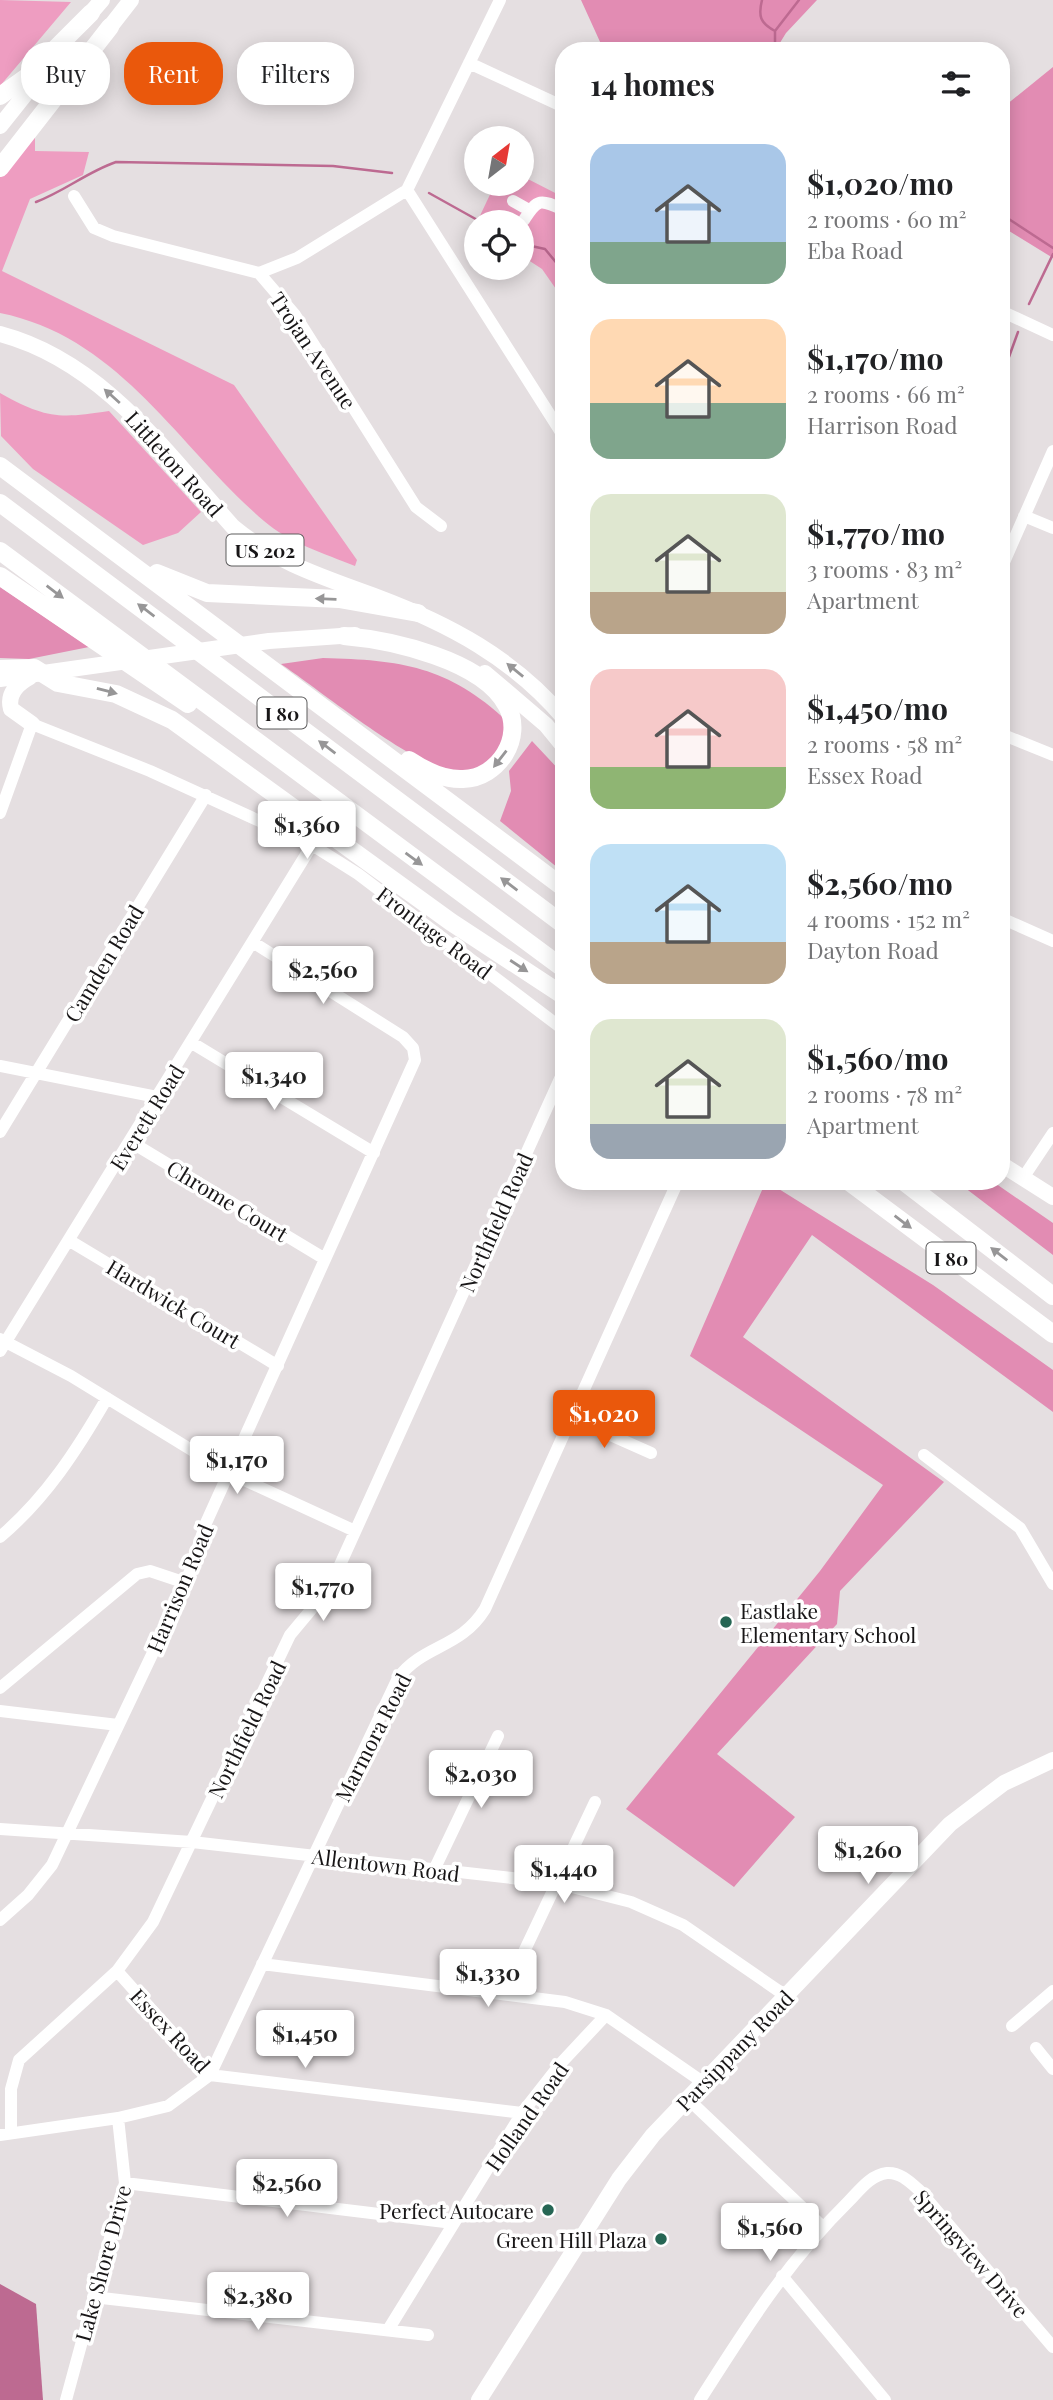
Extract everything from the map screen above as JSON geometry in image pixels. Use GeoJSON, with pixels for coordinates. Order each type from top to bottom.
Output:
{"type":"FeatureCollection","features":[{"type":"Feature","properties":{"kind":"highway"},"geometry":{"type":"LineString","coordinates":[[0,96],[28,76],[96,6]]}},
{"type":"Feature","properties":{"kind":"highway"},"geometry":{"type":"LineString","coordinates":[[0,168],[110,27]]}},
{"type":"Feature","properties":{"kind":"highway"},"geometry":{"type":"LineString","coordinates":[[0,451],[39,495]]}},
{"type":"Feature","properties":{"kind":"highway"},"geometry":{"type":"LineString","coordinates":[[0,466],[555,881]]}},
{"type":"Feature","properties":{"kind":"highway","name":"I 80"},"geometry":{"type":"LineString","coordinates":[[0,503],[555,918]]}},
{"type":"Feature","properties":{"kind":"highway","name":"I 80"},"geometry":{"type":"LineString","coordinates":[[0,551],[555,963]]}},
{"type":"Feature","properties":{"kind":"highway"},"geometry":{"type":"LineString","coordinates":[[128,560],[206,593],[339,599],[418,613]]}},
{"type":"Feature","properties":{"kind":"highway"},"geometry":{"type":"LineString","coordinates":[[0,576],[153,682],[282,762]]}},
{"type":"Feature","properties":{"kind":"highway"},"geometry":{"type":"LineString","coordinates":[[269,666],[429,771],[453,779],[471,778],[490,771],[502,759],[510,744],[513,724],[508,707],[492,687],[432,655],[366,638],[344,636]]}},
{"type":"Feature","properties":{"kind":"highway"},"geometry":{"type":"LineString","coordinates":[[0,669],[34,668],[38,674],[58,683],[116,694],[172,720],[451,922],[555,990]]}},
{"type":"Feature","properties":{"kind":"highway","name":"I 80"},"geometry":{"type":"LineString","coordinates":[[860,1190],[1053,1334]]}},
{"type":"Feature","properties":{"kind":"highway","name":"I 80"},"geometry":{"type":"LineString","coordinates":[[915,1190],[1053,1296]]}},
{"type":"Feature","properties":{"kind":"main road"},"geometry":{"type":"LineString","coordinates":[[110,27],[131,0]]}},
{"type":"Feature","properties":{"kind":"main road"},"geometry":{"type":"LineString","coordinates":[[0,126],[96,6]]}},
{"type":"Feature","properties":{"kind":"main road","name":"Littleton Road"},"geometry":{"type":"LineString","coordinates":[[0,334],[48,351],[93,379],[128,410],[233,527],[247,539],[316,576],[453,628],[500,658],[555,708]]}},
{"type":"Feature","properties":{"kind":"main road"},"geometry":{"type":"LineString","coordinates":[[0,679],[269,641],[366,634],[403,639],[456,657],[510,691],[555,736]]}},
{"type":"Feature","properties":{"kind":"main road"},"geometry":{"type":"LineString","coordinates":[[32,724],[11,709],[9,701],[17,686],[38,674]]}},
{"type":"Feature","properties":{"kind":"main road"},"geometry":{"type":"LineString","coordinates":[[0,718],[32,724]]}},
{"type":"Feature","properties":{"kind":"main road"},"geometry":{"type":"LineString","coordinates":[[1010,1170],[1053,1197]]}},
{"type":"Feature","properties":{"kind":"main road","name":"Parsippany Road"},"geometry":{"type":"LineString","coordinates":[[479,2400],[619,2179],[653,2135],[950,1824],[1004,1783],[1053,1760]]}},
{"type":"Feature","properties":{"kind":"street"},"geometry":{"type":"LineString","coordinates":[[258,273],[297,258],[407,190],[500,0]]}},
{"type":"Feature","properties":{"kind":"street"},"geometry":{"type":"LineString","coordinates":[[469,63],[555,103]]}},
{"type":"Feature","properties":{"kind":"street"},"geometry":{"type":"LineString","coordinates":[[407,190],[555,423]]}},
{"type":"Feature","properties":{"kind":"street","name":"Trojan Avenue"},"geometry":{"type":"LineString","coordinates":[[74,196],[94,228],[258,273],[295,315],[416,507],[423,516],[441,526]]}},
{"type":"Feature","properties":{"kind":"street"},"geometry":{"type":"LineString","coordinates":[[513,201],[527,215],[545,202],[555,206]]}},
{"type":"Feature","properties":{"kind":"street"},"geometry":{"type":"LineString","coordinates":[[1010,315],[1053,335]]}},
{"type":"Feature","properties":{"kind":"street"},"geometry":{"type":"LineString","coordinates":[[1010,548],[1053,451]]}},
{"type":"Feature","properties":{"kind":"street"},"geometry":{"type":"LineString","coordinates":[[1024,516],[1053,528]]}},
{"type":"Feature","properties":{"kind":"street"},"geometry":{"type":"LineString","coordinates":[[0,813],[32,724]]}},
{"type":"Feature","properties":{"kind":"street","name":"Frontage Road"},"geometry":{"type":"LineString","coordinates":[[32,724],[206,795],[312,845],[358,874],[555,1023]]}},
{"type":"Feature","properties":{"kind":"street"},"geometry":{"type":"LineString","coordinates":[[1010,738],[1053,755]]}},
{"type":"Feature","properties":{"kind":"street","name":"Camden Road"},"geometry":{"type":"LineString","coordinates":[[0,1132],[206,795]]}},
{"type":"Feature","properties":{"kind":"street","name":"Everett Road"},"geometry":{"type":"LineString","coordinates":[[2,1343],[70,1241],[312,845]]}},
{"type":"Feature","properties":{"kind":"street"},"geometry":{"type":"LineString","coordinates":[[1010,922],[1053,941]]}},
{"type":"Feature","properties":{"kind":"street","name":"Harrison Road"},"geometry":{"type":"LineString","coordinates":[[0,1920],[43,1878],[66,1833],[186,1583],[206,1523],[415,1060],[413,1048],[403,1037],[254,943]]}},
{"type":"Feature","properties":{"kind":"street"},"geometry":{"type":"LineString","coordinates":[[192,1043],[374,1153]]}},
{"type":"Feature","properties":{"kind":"street"},"geometry":{"type":"LineString","coordinates":[[0,1066],[157,1097]]}},
{"type":"Feature","properties":{"kind":"street","name":"Northfield Road"},"geometry":{"type":"LineString","coordinates":[[6,2134],[11,2089],[19,2060],[117,1971],[153,1922],[290,1635],[330,1587],[555,1090]]}},
{"type":"Feature","properties":{"kind":"street"},"geometry":{"type":"LineString","coordinates":[[1023,1178],[1053,1133]]}},
{"type":"Feature","properties":{"kind":"street","name":"Chrome Court"},"geometry":{"type":"LineString","coordinates":[[131,1142],[325,1259]]}},
{"type":"Feature","properties":{"kind":"street","name":"Marmora Road"},"geometry":{"type":"LineString","coordinates":[[118,2118],[168,2106],[210,2075],[398,1678],[420,1657],[460,1638],[485,1609],[674,1190]]}},
{"type":"Feature","properties":{"kind":"street","name":"Hardwick Court"},"geometry":{"type":"LineString","coordinates":[[70,1241],[278,1366]]}},
{"type":"Feature","properties":{"kind":"street"},"geometry":{"type":"LineString","coordinates":[[2,1343],[107,1398],[229,1473],[355,1531]]}},
{"type":"Feature","properties":{"kind":"street"},"geometry":{"type":"LineString","coordinates":[[0,1537],[46,1492],[79,1447],[107,1398]]}},
{"type":"Feature","properties":{"kind":"street"},"geometry":{"type":"LineString","coordinates":[[570,1417],[651,1452]]}},
{"type":"Feature","properties":{"kind":"street"},"geometry":{"type":"LineString","coordinates":[[924,1455],[1020,1528],[1053,1584]]}},
{"type":"Feature","properties":{"kind":"street"},"geometry":{"type":"LineString","coordinates":[[0,1688],[137,1574],[150,1571],[186,1583]]}},
{"type":"Feature","properties":{"kind":"street"},"geometry":{"type":"LineString","coordinates":[[0,1711],[118,1725]]}},
{"type":"Feature","properties":{"kind":"street"},"geometry":{"type":"LineString","coordinates":[[434,1870],[498,1736]]}},
{"type":"Feature","properties":{"kind":"street"},"geometry":{"type":"LineString","coordinates":[[505,1994],[595,1802]]}},
{"type":"Feature","properties":{"kind":"street","name":"Allentown Road"},"geometry":{"type":"LineString","coordinates":[[0,1829],[192,1842],[556,1883],[631,1902],[683,1925],[786,1996]]}},
{"type":"Feature","properties":{"kind":"street"},"geometry":{"type":"LineString","coordinates":[[262,1964],[565,2002],[606,2015],[704,2082]]}},
{"type":"Feature","properties":{"kind":"street","name":"Essex Road"},"geometry":{"type":"LineString","coordinates":[[117,1971],[210,2075],[523,2113]]}},
{"type":"Feature","properties":{"kind":"street"},"geometry":{"type":"LineString","coordinates":[[1012,2026],[1053,1991]]}},
{"type":"Feature","properties":{"kind":"street","name":"Holland Road"},"geometry":{"type":"LineString","coordinates":[[388,2330],[523,2113],[562,2062],[606,2015]]}},
{"type":"Feature","properties":{"kind":"street"},"geometry":{"type":"LineString","coordinates":[[1036,2048],[1053,2069]]}},
{"type":"Feature","properties":{"kind":"street"},"geometry":{"type":"LineString","coordinates":[[688,2099],[823,2227],[782,2276],[700,2400]]}},
{"type":"Feature","properties":{"kind":"street"},"geometry":{"type":"LineString","coordinates":[[6,2134],[118,2118]]}},
{"type":"Feature","properties":{"kind":"street","name":"Lake Shore Drive"},"geometry":{"type":"LineString","coordinates":[[66,2400],[125,2183],[118,2118]]}},
{"type":"Feature","properties":{"kind":"street","name":"Springview Drive"},"geometry":{"type":"LineString","coordinates":[[823,2227],[868,2182],[883,2174],[903,2177],[919,2190],[1053,2347]]}},
{"type":"Feature","properties":{"kind":"street"},"geometry":{"type":"LineString","coordinates":[[125,2183],[453,2223]]}},
{"type":"Feature","properties":{"kind":"street"},"geometry":{"type":"LineString","coordinates":[[782,2276],[885,2400]]}},
{"type":"Feature","properties":{"kind":"street"},"geometry":{"type":"LineString","coordinates":[[93,2297],[428,2335]]}},
{"type":"Feature","properties":{"kind":"shaded area"},"geometry":{"type":"Polygon","coordinates":[[[0,0],[71,2],[37,42],[21,42],[21,61],[0,86],[0,0]]]}},
{"type":"Feature","properties":{"kind":"shaded area"},"geometry":{"type":"Polygon","coordinates":[[[581,0],[817,0],[780,42],[600,42],[581,0]]]}},
{"type":"Feature","properties":{"kind":"shaded area"},"geometry":{"type":"Polygon","coordinates":[[[1053,67],[1053,258],[1010,232],[1010,102],[1053,67]]]}},
{"type":"Feature","properties":{"kind":"shaded area"},"geometry":{"type":"Polygon","coordinates":[[[35,137],[35,151],[89,152],[83,175],[30,199],[2,271],[234,385],[357,560],[355,566],[295,541],[264,521],[233,492],[145,398],[114,370],[80,345],[42,326],[0,313],[0,162],[35,137]]]}},
{"type":"Feature","properties":{"kind":"shaded area"},"geometry":{"type":"Polygon","coordinates":[[[534,182],[555,193],[555,288],[542,269],[534,264],[534,210],[483,210],[489,196],[534,196],[534,182]]]}},
{"type":"Feature","properties":{"kind":"shaded area"},"geometry":{"type":"Polygon","coordinates":[[[0,393],[41,412],[52,414],[77,415],[109,411],[201,512],[178,533],[143,545],[33,469],[1,436],[0,393]]]}},
{"type":"Feature","properties":{"kind":"shaded area"},"geometry":{"type":"Polygon","coordinates":[[[0,587],[89,647],[29,659],[0,658],[0,587]]]}},
{"type":"Feature","properties":{"kind":"shaded area"},"geometry":{"type":"Polygon","coordinates":[[[323,658],[400,664],[443,677],[464,688],[507,721],[499,750],[487,764],[470,772],[459,773],[442,769],[420,759],[369,727],[281,664],[323,658]]]}},
{"type":"Feature","properties":{"kind":"shaded area"},"geometry":{"type":"Polygon","coordinates":[[[532,741],[555,765],[555,866],[500,821],[511,791],[509,771],[532,741]]]}},
{"type":"Feature","properties":{"kind":"shaded area"},"geometry":{"type":"Polygon","coordinates":[[[762,1190],[780,1190],[933,1285],[1053,1370],[1053,1412],[812,1235],[743,1337],[944,1482],[840,1591],[837,1624],[717,1754],[795,1817],[734,1887],[626,1809],[820,1571],[883,1485],[690,1356],[762,1190]]]}},
{"type":"Feature","properties":{"kind":"shaded area"},"geometry":{"type":"Polygon","coordinates":[[[968,1190],[1005,1190],[1053,1223],[1053,1255],[968,1190]]]}},
{"type":"Feature","properties":{"kind":"shaded area"},"geometry":{"type":"Polygon","coordinates":[[[0,2284],[36,2304],[43,2400],[0,2400],[0,2284]]]}},
{"type":"Feature","properties":{"kind":"waterway"},"geometry":{"type":"LineString","coordinates":[[762,0],[761,19],[775,31]]}},
{"type":"Feature","properties":{"kind":"waterway"},"geometry":{"type":"LineString","coordinates":[[775,42],[775,31],[799,0]]}},
{"type":"Feature","properties":{"kind":"waterway"},"geometry":{"type":"LineString","coordinates":[[36,202],[116,162],[333,166],[392,173]]}},
{"type":"Feature","properties":{"kind":"waterway"},"geometry":{"type":"LineString","coordinates":[[429,193],[464,213]]}},
{"type":"Feature","properties":{"kind":"waterway"},"geometry":{"type":"LineString","coordinates":[[1010,220],[1053,248]]}},
{"type":"Feature","properties":{"kind":"waterway"},"geometry":{"type":"LineString","coordinates":[[534,247],[545,249],[555,261]]}},
{"type":"Feature","properties":{"kind":"waterway"},"geometry":{"type":"LineString","coordinates":[[1029,304],[1053,254]]}},
{"type":"Feature","properties":{"kind":"waterway"},"geometry":{"type":"LineString","coordinates":[[1010,354],[1018,332]]}},
{"type":"Feature","properties":{"kind":"place","name":"Eastlake Elementary School"},"geometry":{"type":"Point","coordinates":[726,1622]}},
{"type":"Feature","properties":{"kind":"place","name":"Perfect Autocare"},"geometry":{"type":"Point","coordinates":[548,2210]}},
{"type":"Feature","properties":{"kind":"place","name":"Green Hill Plaza"},"geometry":{"type":"Point","coordinates":[661,2239]}}]}
